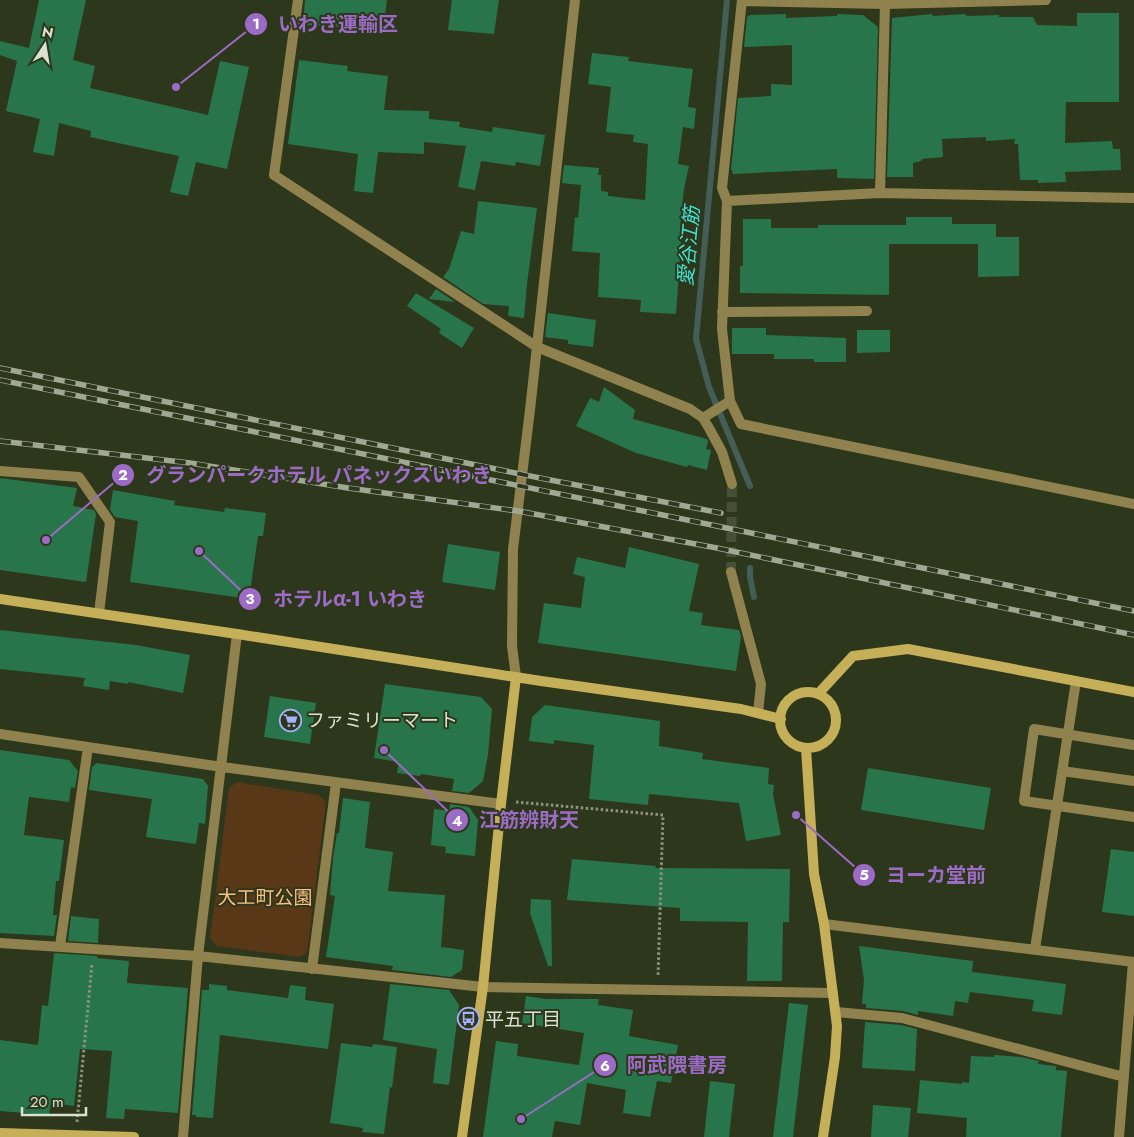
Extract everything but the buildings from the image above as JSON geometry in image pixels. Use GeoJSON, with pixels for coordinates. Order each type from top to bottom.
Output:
{"type":"FeatureCollection","features":[{"type":"Feature","properties":{"kind":"street"},"geometry":{"type":"LineString","coordinates":[[298,0],[274,175],[537,348],[706,415],[722,452],[732,484]]}},
{"type":"Feature","properties":{"kind":"street"},"geometry":{"type":"LineString","coordinates":[[462,1137],[483,986],[516,677],[512,646],[512,549],[537,348],[575,0]]}},
{"type":"Feature","properties":{"kind":"street"},"geometry":{"type":"LineString","coordinates":[[1046,0],[884,4],[742,1],[722,188],[727,201],[722,312],[726,403],[741,424],[1134,504]]}},
{"type":"Feature","properties":{"kind":"street"},"geometry":{"type":"LineString","coordinates":[[880,193],[884,4]]}},
{"type":"Feature","properties":{"kind":"street"},"geometry":{"type":"LineString","coordinates":[[727,201],[880,193],[1134,198]]}},
{"type":"Feature","properties":{"kind":"street"},"geometry":{"type":"LineString","coordinates":[[722,312],[866,310]]}},
{"type":"Feature","properties":{"kind":"street"},"geometry":{"type":"LineString","coordinates":[[706,415],[726,403]]}},
{"type":"Feature","properties":{"kind":"street"},"geometry":{"type":"LineString","coordinates":[[0,471],[79,477],[110,522],[99,613]]}},
{"type":"Feature","properties":{"kind":"street"},"geometry":{"type":"LineString","coordinates":[[731,572],[761,684],[758,713]]}},
{"type":"Feature","properties":{"kind":"street"},"geometry":{"type":"LineString","coordinates":[[0,599],[516,677],[741,708],[780,719]]}},
{"type":"Feature","properties":{"kind":"street"},"geometry":{"type":"LineString","coordinates":[[183,1137],[198,956],[237,634]]}},
{"type":"Feature","properties":{"kind":"street"},"geometry":{"type":"LineString","coordinates":[[818,694],[853,656],[908,648],[1134,692]]}},
{"type":"Feature","properties":{"kind":"street"},"geometry":{"type":"LineString","coordinates":[[1036,949],[1076,681]]}},
{"type":"Feature","properties":{"kind":"street"},"geometry":{"type":"LineString","coordinates":[[808,692],[818,694],[826,699],[833,706],[836,715],[834,732],[829,739],[822,745],[806,748],[797,746],[789,741],[783,733],[780,719],[784,706],[791,698],[808,692]]}},
{"type":"Feature","properties":{"kind":"street"},"geometry":{"type":"LineString","coordinates":[[1134,745],[1034,729],[1024,801],[1134,817]]}},
{"type":"Feature","properties":{"kind":"street"},"geometry":{"type":"LineString","coordinates":[[0,734],[336,783],[501,804]]}},
{"type":"Feature","properties":{"kind":"street"},"geometry":{"type":"LineString","coordinates":[[60,946],[88,747]]}},
{"type":"Feature","properties":{"kind":"street"},"geometry":{"type":"LineString","coordinates":[[806,748],[814,874],[824,924],[837,1026],[835,1057],[823,1137]]}},
{"type":"Feature","properties":{"kind":"street"},"geometry":{"type":"LineString","coordinates":[[1062,771],[1134,782]]}},
{"type":"Feature","properties":{"kind":"street"},"geometry":{"type":"LineString","coordinates":[[312,969],[336,783]]}},
{"type":"Feature","properties":{"kind":"street"},"geometry":{"type":"LineString","coordinates":[[824,924],[1134,962],[1119,1137]]}},
{"type":"Feature","properties":{"kind":"street"},"geometry":{"type":"LineString","coordinates":[[0,943],[198,956],[483,986],[834,993]]}},
{"type":"Feature","properties":{"kind":"street"},"geometry":{"type":"LineString","coordinates":[[836,1012],[902,1018],[1124,1077]]}},
{"type":"Feature","properties":{"kind":"street"},"geometry":{"type":"LineString","coordinates":[[0,1133],[134,1137]]}},
{"type":"Feature","properties":{"kind":"path"},"geometry":{"type":"LineString","coordinates":[[501,804],[514,802],[663,815],[658,990]]}},
{"type":"Feature","properties":{"kind":"path"},"geometry":{"type":"LineString","coordinates":[[77,1123],[94,948]]}},
{"type":"Feature","properties":{"kind":"green space","name":"大工町公園"},"geometry":{"type":"Polygon","coordinates":[[[237,782],[319,795],[326,802],[307,952],[299,957],[217,946],[210,938],[229,788],[237,782]]]}},
{"type":"Feature","properties":{"kind":"waterway","name":"愛谷江筋"},"geometry":{"type":"LineString","coordinates":[[727,0],[696,339],[709,387],[750,486]]}},
{"type":"Feature","properties":{"kind":"waterway"},"geometry":{"type":"LineString","coordinates":[[750,568],[754,597]]}},
{"type":"Feature","properties":{"kind":"tunnel"},"geometry":{"type":"LineString","coordinates":[[731,572],[732,484]]}},
{"type":"Feature","properties":{"kind":"railway"},"geometry":{"type":"LineString","coordinates":[[0,368],[721,513]]}},
{"type":"Feature","properties":{"kind":"railway"},"geometry":{"type":"LineString","coordinates":[[0,380],[1134,611]]}},
{"type":"Feature","properties":{"kind":"railway"},"geometry":{"type":"LineString","coordinates":[[0,441],[190,463],[348,488],[518,511],[717,548],[1134,635]]}},
{"type":"Feature","properties":{"kind":"place","name":"いわき運輸区"},"geometry":{"type":"Point","coordinates":[176,87]}},
{"type":"Feature","properties":{"kind":"place","name":"グランパークホテル パネックスいわき"},"geometry":{"type":"Point","coordinates":[46,540]}},
{"type":"Feature","properties":{"kind":"place","name":"ホテルα-1 いわき"},"geometry":{"type":"Point","coordinates":[199,551]}},
{"type":"Feature","properties":{"kind":"place","name":"ファミリーマート"},"geometry":{"type":"Point","coordinates":[290,720]}},
{"type":"Feature","properties":{"kind":"place","name":"江筋辨財天"},"geometry":{"type":"Point","coordinates":[384,750]}},
{"type":"Feature","properties":{"kind":"place","name":"ヨーカ堂前"},"geometry":{"type":"Point","coordinates":[796,815]}},
{"type":"Feature","properties":{"kind":"place","name":"平五丁目"},"geometry":{"type":"Point","coordinates":[469,1019]}},
{"type":"Feature","properties":{"kind":"place","name":"阿武隈書房"},"geometry":{"type":"Point","coordinates":[521,1119]}}]}
